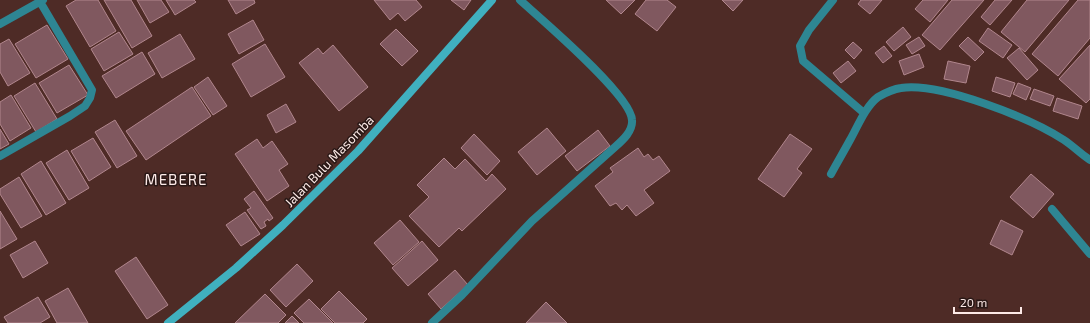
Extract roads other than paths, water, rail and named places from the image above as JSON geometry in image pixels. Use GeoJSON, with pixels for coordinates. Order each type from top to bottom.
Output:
{"type":"FeatureCollection","features":[{"type":"Feature","properties":{"kind":"street","name":"Jalan Bulu Masomba"},"geometry":{"type":"LineString","coordinates":[[168,323],[236,268],[358,151],[492,0]]}},
{"type":"Feature","properties":{"kind":"street"},"geometry":{"type":"LineString","coordinates":[[432,323],[462,295],[532,220],[627,136],[631,128],[633,120],[630,111],[613,89],[584,57],[520,0]]}},
{"type":"Feature","properties":{"kind":"street"},"geometry":{"type":"LineString","coordinates":[[833,0],[809,30],[800,46],[803,61],[864,113]]}},
{"type":"Feature","properties":{"kind":"street"},"geometry":{"type":"LineString","coordinates":[[0,24],[41,1],[92,90],[90,98],[85,106],[0,156]]}},
{"type":"Feature","properties":{"kind":"street"},"geometry":{"type":"LineString","coordinates":[[831,174],[864,113],[878,98],[891,90],[901,88],[922,88],[954,94],[982,103],[1036,125],[1064,140],[1090,160]]}},
{"type":"Feature","properties":{"kind":"street"},"geometry":{"type":"LineString","coordinates":[[1052,209],[1090,254]]}},
{"type":"Feature","properties":{"kind":"district","name":"MEBERE"},"geometry":{"type":"Point","coordinates":[176,179]}}]}
